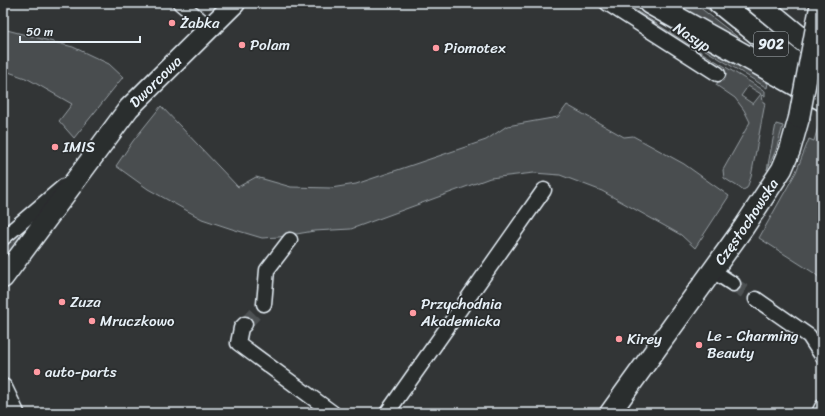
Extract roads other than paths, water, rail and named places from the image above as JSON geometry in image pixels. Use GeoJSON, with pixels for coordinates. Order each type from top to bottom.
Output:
{"type":"FeatureCollection","features":[{"type":"Feature","properties":{"kind":"main road","name":"Dworcowa"},"geometry":{"type":"LineString","coordinates":[[3,278],[130,108],[235,3]]}},
{"type":"Feature","properties":{"kind":"main road"},"geometry":{"type":"LineString","coordinates":[[650,3],[822,99]]}},
{"type":"Feature","properties":{"kind":"main road","name":"902"},"geometry":{"type":"LineString","coordinates":[[720,3],[822,85]]}},
{"type":"Feature","properties":{"kind":"main road","name":"902"},"geometry":{"type":"LineString","coordinates":[[758,3],[822,56]]}},
{"type":"Feature","properties":{"kind":"main road","name":"Częstochowska"},"geometry":{"type":"LineString","coordinates":[[610,413],[713,271],[782,169],[790,150],[799,118],[819,13]]}},
{"type":"Feature","properties":{"kind":"street"},"geometry":{"type":"LineString","coordinates":[[180,3],[210,28]]}},
{"type":"Feature","properties":{"kind":"street","name":"Nasyp"},"geometry":{"type":"LineString","coordinates":[[608,3],[718,74]]}},
{"type":"Feature","properties":{"kind":"street","name":"Dworcowa"},"geometry":{"type":"LineString","coordinates":[[3,238],[84,169]]}},
{"type":"Feature","properties":{"kind":"street"},"geometry":{"type":"LineString","coordinates":[[387,413],[544,190]]}},
{"type":"Feature","properties":{"kind":"street"},"geometry":{"type":"LineString","coordinates":[[264,304],[267,270],[290,240]]}},
{"type":"Feature","properties":{"kind":"street"},"geometry":{"type":"LineString","coordinates":[[713,271],[733,284]]}},
{"type":"Feature","properties":{"kind":"street"},"geometry":{"type":"LineString","coordinates":[[756,299],[810,336],[822,356]]}},
{"type":"Feature","properties":{"kind":"street"},"geometry":{"type":"LineString","coordinates":[[245,324],[241,328],[238,343],[333,413]]}},
{"type":"Feature","properties":{"kind":"street"},"geometry":{"type":"LineString","coordinates":[[3,388],[15,413]]}},
{"type":"Feature","properties":{"kind":"street"},"geometry":{"type":"LineString","coordinates":[[819,413],[822,407]]}},
{"type":"Feature","properties":{"kind":"tunnel"},"geometry":{"type":"LineString","coordinates":[[733,284],[756,299]]}},
{"type":"Feature","properties":{"kind":"tunnel"},"geometry":{"type":"LineString","coordinates":[[245,324],[264,304]]}},
{"type":"Feature","properties":{"kind":"place","name":"Żabka"},"geometry":{"type":"Point","coordinates":[172,23]}},
{"type":"Feature","properties":{"kind":"place","name":"Polam"},"geometry":{"type":"Point","coordinates":[242,45]}},
{"type":"Feature","properties":{"kind":"place","name":"Piomotex"},"geometry":{"type":"Point","coordinates":[436,48]}},
{"type":"Feature","properties":{"kind":"place","name":"IMIS"},"geometry":{"type":"Point","coordinates":[55,147]}},
{"type":"Feature","properties":{"kind":"place","name":"Zuza"},"geometry":{"type":"Point","coordinates":[62,302]}},
{"type":"Feature","properties":{"kind":"place","name":"Przychodnia Akademicka"},"geometry":{"type":"Point","coordinates":[413,313]}},
{"type":"Feature","properties":{"kind":"place","name":"Mruczkowo"},"geometry":{"type":"Point","coordinates":[92,321]}},
{"type":"Feature","properties":{"kind":"place","name":"Kirey"},"geometry":{"type":"Point","coordinates":[619,339]}},
{"type":"Feature","properties":{"kind":"place","name":"Le - Charming Beauty"},"geometry":{"type":"Point","coordinates":[699,345]}},
{"type":"Feature","properties":{"kind":"place","name":"auto-parts"},"geometry":{"type":"Point","coordinates":[37,372]}}]}
